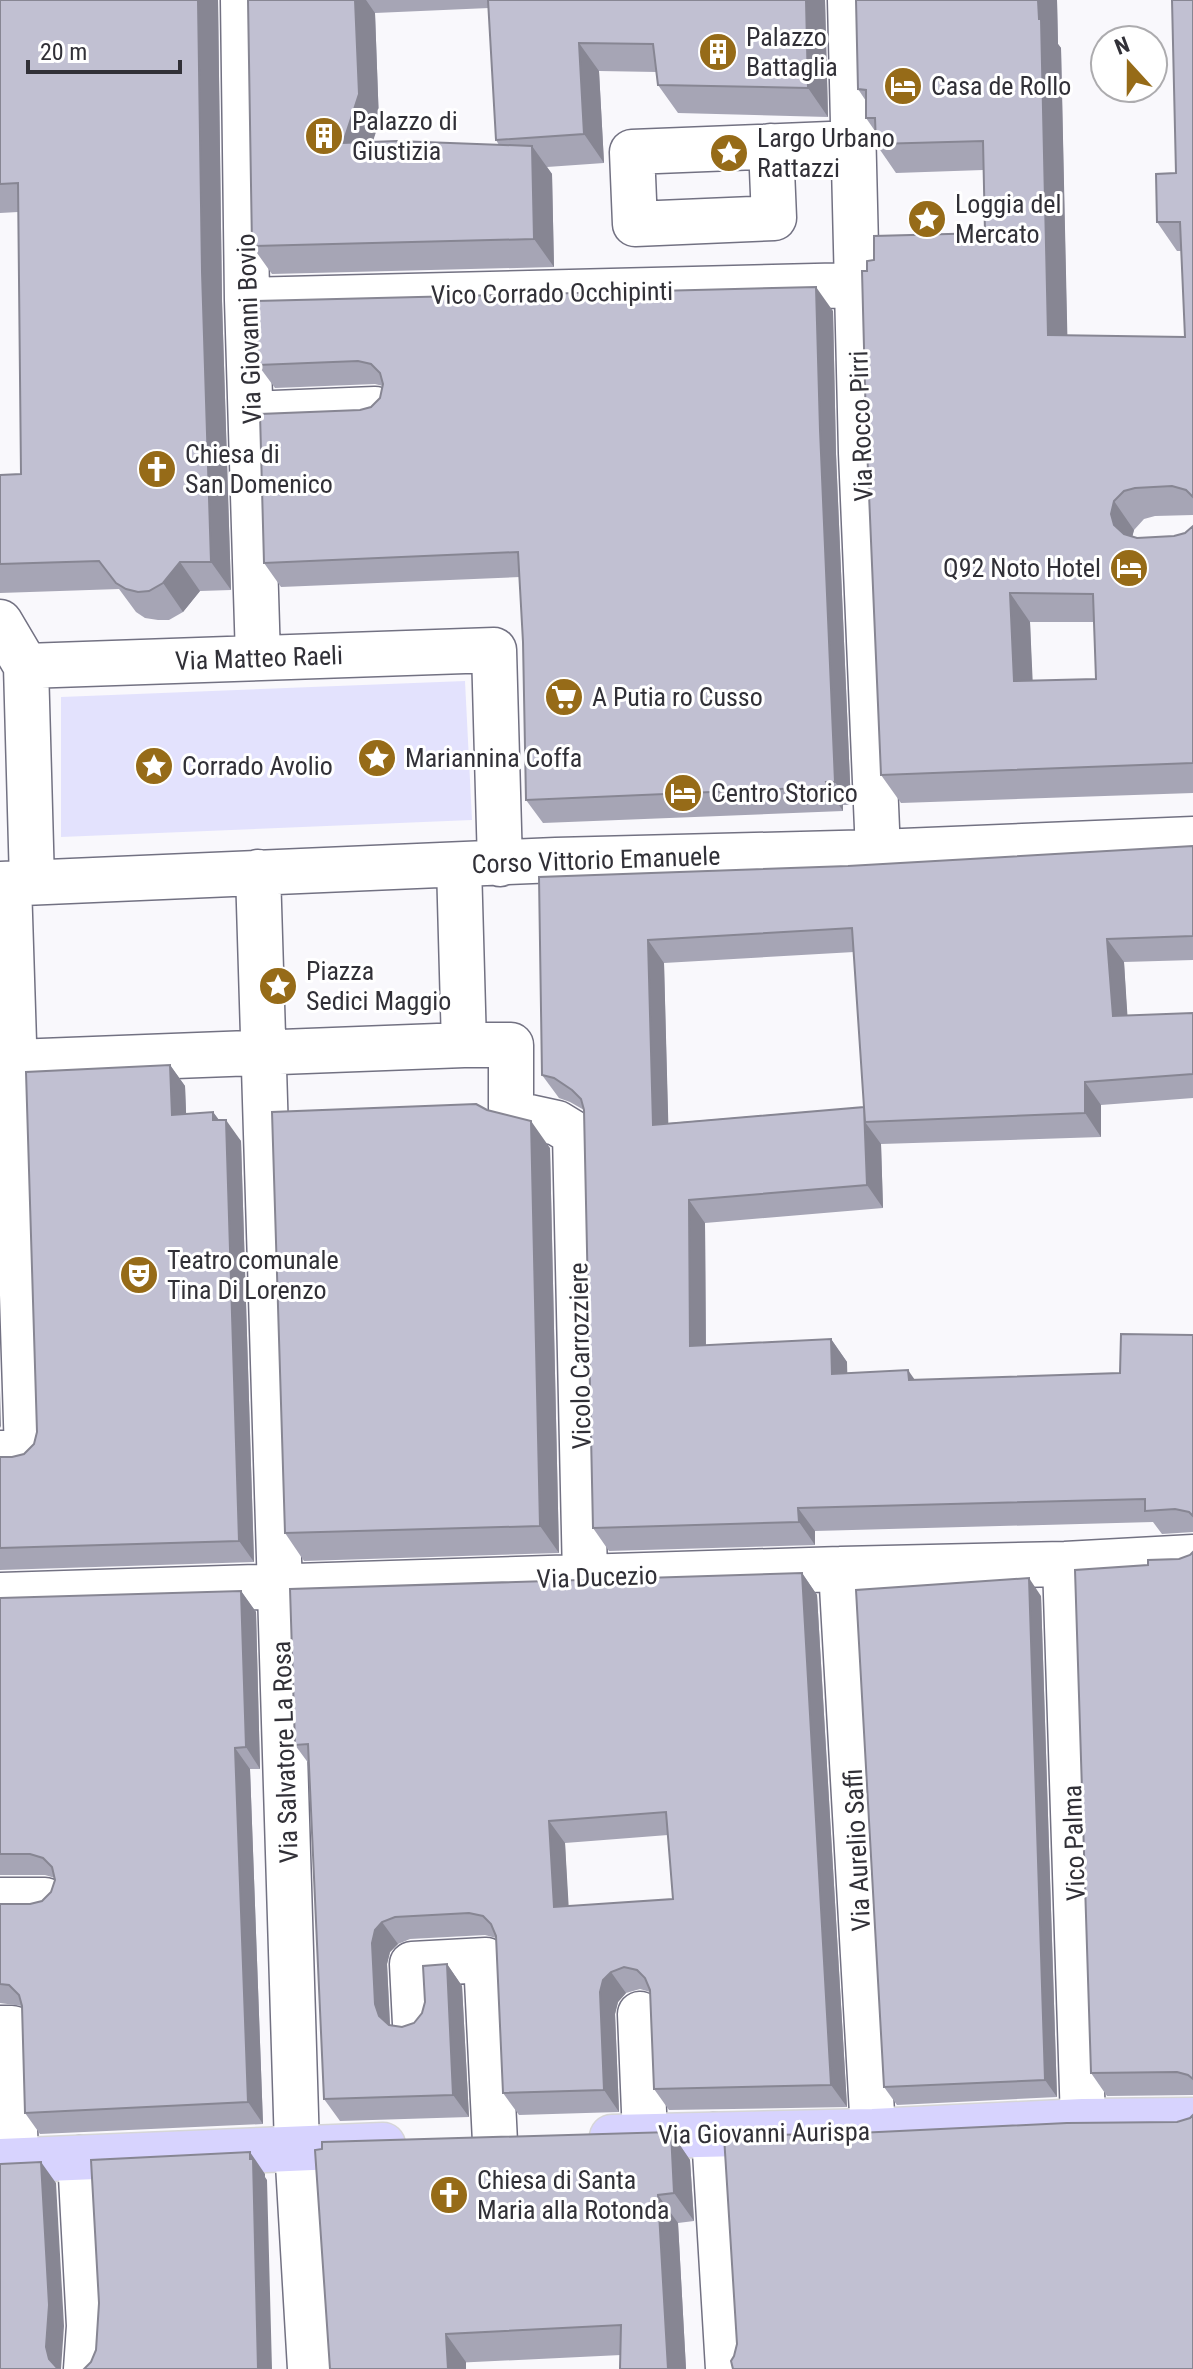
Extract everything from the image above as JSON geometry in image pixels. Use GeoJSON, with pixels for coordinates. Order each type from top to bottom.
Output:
{"type":"FeatureCollection","features":[{"type":"Feature","properties":{"kind":"main road","name":"Via Giovanni Aurispa"},"geometry":{"type":"LineString","coordinates":[[8,2160],[297,2147],[1193,2120]]}},
{"type":"Feature","properties":{"kind":"street","name":"Via Giovanni Bovio"},"geometry":{"type":"LineString","coordinates":[[243,0],[247,300],[258,658]]}},
{"type":"Feature","properties":{"kind":"street","name":"Via Rocco Pirri"},"geometry":{"type":"LineString","coordinates":[[850,0],[861,453],[878,852]]}},
{"type":"Feature","properties":{"kind":"street"},"geometry":{"type":"LineString","coordinates":[[771,146],[854,143]]}},
{"type":"Feature","properties":{"kind":"street","name":"Vico Corrado Occhipinti"},"geometry":{"type":"LineString","coordinates":[[247,300],[857,285]]}},
{"type":"Feature","properties":{"kind":"street"},"geometry":{"type":"LineString","coordinates":[[251,414],[375,409]]}},
{"type":"Feature","properties":{"kind":"street"},"geometry":{"type":"LineString","coordinates":[[0,622],[26,666],[14,883],[16,1133],[27,1453],[0,1453]]}},
{"type":"Feature","properties":{"kind":"street","name":"Via Matteo Raeli"},"geometry":{"type":"LineString","coordinates":[[26,666],[494,650],[480,864]]}},
{"type":"Feature","properties":{"kind":"street","name":"Corso Vittorio Emanuele"},"geometry":{"type":"LineString","coordinates":[[14,883],[1193,839]]}},
{"type":"Feature","properties":{"kind":"street"},"geometry":{"type":"LineString","coordinates":[[15,1062],[464,1045],[480,864]]}},
{"type":"Feature","properties":{"kind":"street","name":"Via Salvatore La Rosa"},"geometry":{"type":"LineString","coordinates":[[258,872],[297,2147],[310,2369]]}},
{"type":"Feature","properties":{"kind":"street","name":"Vicolo Carrozziere"},"geometry":{"type":"LineString","coordinates":[[464,1045],[511,1045],[511,1113],[557,1123],[575,1134],[585,1577]]}},
{"type":"Feature","properties":{"kind":"street","name":"Via Ducezio"},"geometry":{"type":"LineString","coordinates":[[0,1595],[1065,1564],[1193,1557]]}},
{"type":"Feature","properties":{"kind":"street","name":"Vico Palma"},"geometry":{"type":"LineString","coordinates":[[1065,1564],[1083,2121]]}},
{"type":"Feature","properties":{"kind":"street","name":"Via Aurelio Saffi"},"geometry":{"type":"LineString","coordinates":[[841,1569],[873,2131]]}},
{"type":"Feature","properties":{"kind":"street"},"geometry":{"type":"LineString","coordinates":[[0,1900],[45,1900]]}},
{"type":"Feature","properties":{"kind":"street"},"geometry":{"type":"LineString","coordinates":[[415,2024],[412,1964],[486,1960],[495,2142]]}},
{"type":"Feature","properties":{"kind":"street"},"geometry":{"type":"LineString","coordinates":[[640,2014],[645,2136]]}},
{"type":"Feature","properties":{"kind":"street"},"geometry":{"type":"LineString","coordinates":[[0,2028],[12,2028],[8,2160]]}},
{"type":"Feature","properties":{"kind":"street"},"geometry":{"type":"LineString","coordinates":[[714,2135],[728,2369]]}},
{"type":"Feature","properties":{"kind":"street"},"geometry":{"type":"LineString","coordinates":[[80,2158],[89,2326],[86,2369]]}},
{"type":"Feature","properties":{"kind":"shaded area"},"geometry":{"type":"Polygon","coordinates":[[[465,681],[472,820],[61,837],[61,697],[465,681]]]}},
{"type":"Feature","properties":{"kind":"building"},"geometry":{"type":"Polygon","coordinates":[[[0,0],[198,0],[211,562],[180,562],[163,583],[149,591],[138,592],[116,583],[99,561],[0,564],[0,475],[21,474],[18,183],[0,184],[0,0]]]}},
{"type":"Feature","properties":{"kind":"building","name":"Palazzo di Giustizia"},"geometry":{"type":"Polygon","coordinates":[[[248,0],[355,0],[359,94],[343,143],[397,141],[532,146],[534,239],[252,246],[248,0]]]}},
{"type":"Feature","properties":{"kind":"building"},"geometry":{"type":"Polygon","coordinates":[[[488,0],[806,0],[808,88],[658,85],[653,44],[579,43],[584,134],[496,140],[488,0]]]}},
{"type":"Feature","properties":{"kind":"building"},"geometry":{"type":"Polygon","coordinates":[[[856,0],[1038,0],[1041,19],[1048,335],[1185,337],[1180,222],[1157,222],[1156,174],[1176,173],[1172,0],[1193,0],[1193,497],[1186,490],[1172,486],[1135,488],[1124,491],[1114,501],[1111,514],[1114,525],[1124,534],[1137,538],[1174,536],[1185,533],[1193,526],[1193,763],[881,775],[862,271],[867,271],[867,261],[874,260],[874,236],[985,233],[983,141],[876,144],[875,118],[866,118],[866,90],[858,89],[856,0]],[[1010,593],[1014,681],[1096,679],[1093,594],[1010,593]]]}},
{"type":"Feature","properties":{"kind":"building"},"geometry":{"type":"Polygon","coordinates":[[[816,287],[835,782],[826,782],[827,787],[526,800],[518,552],[264,563],[260,414],[360,410],[371,407],[380,398],[383,384],[380,373],[371,364],[358,361],[258,365],[256,301],[816,287]]]}},
{"type":"Feature","properties":{"kind":"building"},"geometry":{"type":"Polygon","coordinates":[[[1193,846],[1193,936],[1107,939],[1113,1016],[1193,1013],[1193,1074],[1085,1082],[1085,1113],[865,1122],[864,1107],[867,1185],[689,1200],[690,1346],[831,1339],[832,1374],[908,1370],[909,1380],[1120,1373],[1121,1334],[1193,1335],[1193,1516],[1175,1509],[1145,1511],[1145,1499],[798,1508],[799,1522],[593,1528],[584,1110],[581,1099],[572,1090],[554,1078],[542,1075],[539,877],[848,866],[1193,846]],[[852,928],[648,940],[653,1125],[864,1107],[852,928]]]}},
{"type":"Feature","properties":{"kind":"building","name":"Teatro comunale Tina Di Lorenzo"},"geometry":{"type":"Polygon","coordinates":[[[170,1065],[172,1115],[213,1112],[213,1120],[226,1120],[239,1541],[0,1548],[0,1457],[24,1454],[34,1444],[37,1432],[26,1072],[170,1065]]]}},
{"type":"Feature","properties":{"kind":"building"},"geometry":{"type":"Polygon","coordinates":[[[476,1104],[487,1110],[531,1121],[540,1526],[285,1533],[272,1112],[476,1104]]]}},
{"type":"Feature","properties":{"kind":"building"},"geometry":{"type":"Polygon","coordinates":[[[1193,1552],[1193,2079],[1177,2072],[1091,2073],[1075,1570],[1148,1565],[1148,1560],[1179,1559],[1193,1552]]]}},
{"type":"Feature","properties":{"kind":"building"},"geometry":{"type":"Polygon","coordinates":[[[802,1573],[831,2085],[654,2089],[650,1990],[637,1970],[624,1967],[611,1972],[603,1980],[600,1992],[604,2090],[503,2093],[496,1936],[483,1916],[469,1913],[395,1917],[382,1922],[375,1930],[372,1943],[375,2004],[379,2016],[389,2025],[402,2027],[414,2023],[422,2013],[425,2002],[423,1966],[447,1964],[453,2095],[324,2099],[308,1744],[295,1745],[290,1589],[802,1573]],[[666,1812],[549,1821],[554,1907],[673,1899],[666,1812]]]}},
{"type":"Feature","properties":{"kind":"building"},"geometry":{"type":"Polygon","coordinates":[[[1029,1578],[1045,2080],[884,2087],[856,1590],[1029,1578]]]}},
{"type":"Feature","properties":{"kind":"building"},"geometry":{"type":"Polygon","coordinates":[[[241,1591],[246,1747],[235,1748],[248,2102],[25,2113],[22,2006],[19,1995],[9,1985],[0,1984],[0,1904],[42,1901],[51,1892],[55,1880],[52,1867],[43,1858],[30,1854],[0,1854],[0,1598],[241,1591]]]}},
{"type":"Feature","properties":{"kind":"building"},"geometry":{"type":"Polygon","coordinates":[[[1193,2115],[1193,2369],[733,2369],[731,2361],[737,2344],[724,2136],[1177,2122],[1193,2115]]]}},
{"type":"Feature","properties":{"kind":"building"},"geometry":{"type":"Polygon","coordinates":[[[671,2132],[674,2193],[658,2195],[668,2369],[620,2369],[621,2325],[446,2334],[448,2369],[330,2369],[315,2150],[322,2149],[322,2142],[671,2132]]]}},
{"type":"Feature","properties":{"kind":"building"},"geometry":{"type":"Polygon","coordinates":[[[250,2152],[250,2159],[253,2159],[258,2369],[84,2369],[96,2350],[99,2303],[91,2160],[250,2152]]]}},
{"type":"Feature","properties":{"kind":"building"},"geometry":{"type":"Polygon","coordinates":[[[41,2162],[49,2305],[46,2347],[49,2359],[60,2369],[0,2369],[0,2164],[41,2162]]]}},
{"type":"Feature","properties":{"kind":"place","name":"Palazzo Battaglia"},"geometry":{"type":"Point","coordinates":[718,52]}},
{"type":"Feature","properties":{"kind":"place","name":"Casa de Rollo"},"geometry":{"type":"Point","coordinates":[903,86]}},
{"type":"Feature","properties":{"kind":"place","name":"Palazzo di Giustizia"},"geometry":{"type":"Point","coordinates":[324,136]}},
{"type":"Feature","properties":{"kind":"place","name":"Largo Urbano Rattazzi"},"geometry":{"type":"Point","coordinates":[729,153]}},
{"type":"Feature","properties":{"kind":"place","name":"Loggia del Mercato"},"geometry":{"type":"Point","coordinates":[927,219]}},
{"type":"Feature","properties":{"kind":"place","name":"Chiesa di San Domenico"},"geometry":{"type":"Point","coordinates":[157,469]}},
{"type":"Feature","properties":{"kind":"place","name":"Q92 Noto Hotel"},"geometry":{"type":"Point","coordinates":[1129,568]}},
{"type":"Feature","properties":{"kind":"place","name":"A Putia ro Cusso"},"geometry":{"type":"Point","coordinates":[564,697]}},
{"type":"Feature","properties":{"kind":"place","name":"Mariannina Coffa"},"geometry":{"type":"Point","coordinates":[377,758]}},
{"type":"Feature","properties":{"kind":"place","name":"Corrado Avolio"},"geometry":{"type":"Point","coordinates":[154,766]}},
{"type":"Feature","properties":{"kind":"place","name":"Centro Storico"},"geometry":{"type":"Point","coordinates":[683,793]}},
{"type":"Feature","properties":{"kind":"place","name":"Piazza Sedici Maggio"},"geometry":{"type":"Point","coordinates":[278,986]}},
{"type":"Feature","properties":{"kind":"place","name":"Teatro comunale Tina Di Lorenzo"},"geometry":{"type":"Point","coordinates":[139,1275]}},
{"type":"Feature","properties":{"kind":"place","name":"Chiesa di Santa Maria alla Rotonda"},"geometry":{"type":"Point","coordinates":[449,2195]}}]}
